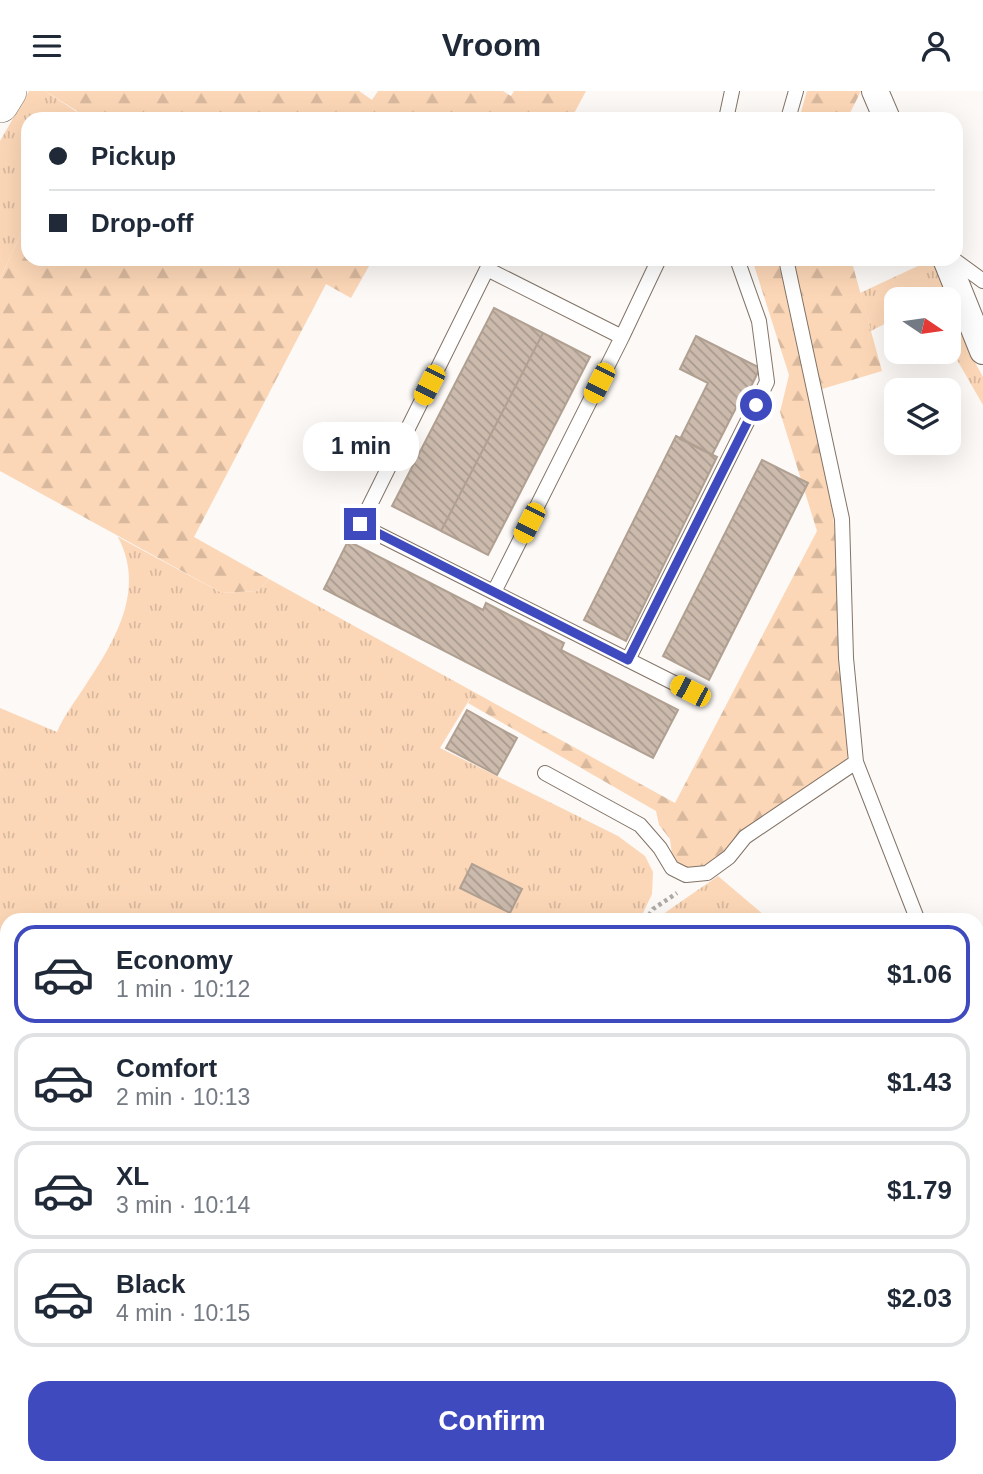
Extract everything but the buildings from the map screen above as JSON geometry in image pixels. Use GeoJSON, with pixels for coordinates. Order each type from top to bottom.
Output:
{"type":"FeatureCollection","features":[{"type":"Feature","properties":{"kind":"main road"},"geometry":{"type":"LineString","coordinates":[[0,104],[8,91]]}},
{"type":"Feature","properties":{"kind":"street"},"geometry":{"type":"LineString","coordinates":[[875,91],[884,112]]}},
{"type":"Feature","properties":{"kind":"street"},"geometry":{"type":"LineString","coordinates":[[949,266],[983,351]]}},
{"type":"Feature","properties":{"kind":"lane"},"geometry":{"type":"LineString","coordinates":[[728,112],[732,91]]}},
{"type":"Feature","properties":{"kind":"lane"},"geometry":{"type":"LineString","coordinates":[[790,112],[796,91]]}},
{"type":"Feature","properties":{"kind":"lane"},"geometry":{"type":"LineString","coordinates":[[494,592],[656,266]]}},
{"type":"Feature","properties":{"kind":"lane"},"geometry":{"type":"LineString","coordinates":[[628,660],[767,382],[759,321],[739,266]]}},
{"type":"Feature","properties":{"kind":"lane"},"geometry":{"type":"LineString","coordinates":[[788,266],[842,519],[846,658],[856,762],[915,913]]}},
{"type":"Feature","properties":{"kind":"lane"},"geometry":{"type":"LineString","coordinates":[[963,266],[983,281]]}},
{"type":"Feature","properties":{"kind":"lane"},"geometry":{"type":"LineString","coordinates":[[622,337],[487,269],[360,524],[690,691]]}},
{"type":"Feature","properties":{"kind":"lane"},"geometry":{"type":"LineString","coordinates":[[545,773],[640,825],[660,848],[672,868],[686,875],[707,873],[729,857],[744,837],[856,762]]}},
{"type":"Feature","properties":{"kind":"path"},"geometry":{"type":"LineString","coordinates":[[650,913],[707,873]]}},
{"type":"Feature","properties":{"kind":"green space"},"geometry":{"type":"Polygon","coordinates":[[[29,91],[45,91],[77,112],[21,112],[21,233],[0,279],[0,141],[29,91]]]}},
{"type":"Feature","properties":{"kind":"green space"},"geometry":{"type":"Polygon","coordinates":[[[45,91],[359,91],[372,100],[378,91],[503,91],[511,96],[514,91],[586,91],[575,112],[77,111],[45,91]]]}},
{"type":"Feature","properties":{"kind":"green space"},"geometry":{"type":"Polygon","coordinates":[[[807,91],[861,91],[850,112],[801,112],[807,91]]]}},
{"type":"Feature","properties":{"kind":"green space"},"geometry":{"type":"Polygon","coordinates":[[[21,233],[21,266],[369,266],[351,298],[326,284],[194,537],[269,579],[258,591],[222,593],[0,471],[0,279],[21,233]]]}},
{"type":"Feature","properties":{"kind":"green space"},"geometry":{"type":"Polygon","coordinates":[[[754,266],[780,266],[832,507],[837,552],[838,647],[850,742],[849,754],[844,763],[725,853],[702,868],[688,869],[677,863],[672,855],[670,839],[659,825],[656,811],[468,703],[474,692],[675,803],[817,531],[780,412],[789,375],[754,266]]]}},
{"type":"Feature","properties":{"kind":"green space"},"geometry":{"type":"Polygon","coordinates":[[[794,266],[853,266],[882,371],[822,389],[794,266]]]}},
{"type":"Feature","properties":{"kind":"green space"},"geometry":{"type":"Polygon","coordinates":[[[918,266],[936,266],[944,287],[884,287],[884,324],[871,331],[860,293],[918,266]]]}},
{"type":"Feature","properties":{"kind":"green space"},"geometry":{"type":"Polygon","coordinates":[[[961,329],[983,377],[983,405],[959,364],[961,329]]]}},
{"type":"Feature","properties":{"kind":"green space"},"geometry":{"type":"Polygon","coordinates":[[[118,537],[222,593],[258,591],[269,579],[474,692],[440,748],[618,836],[645,856],[653,872],[652,894],[643,913],[0,913],[0,708],[57,732],[116,633],[128,596],[126,557],[118,537]]]}},
{"type":"Feature","properties":{"kind":"green space"},"geometry":{"type":"Polygon","coordinates":[[[718,876],[762,913],[665,913],[718,876]]]}},
{"type":"Feature","properties":{"kind":"route"},"geometry":{"type":"LineString","coordinates":[[360,524],[628,660],[756,405]]}}]}
